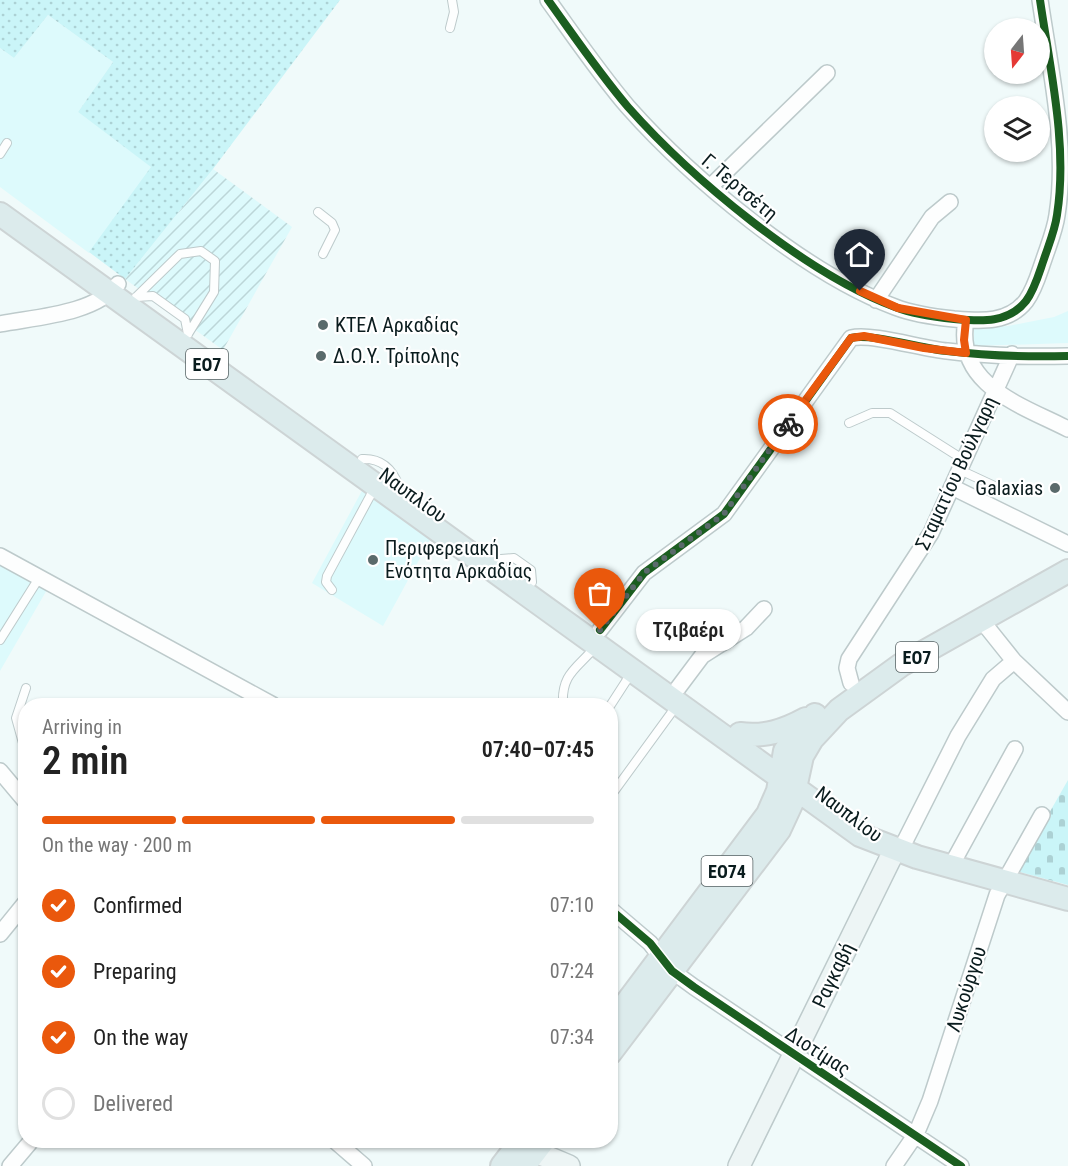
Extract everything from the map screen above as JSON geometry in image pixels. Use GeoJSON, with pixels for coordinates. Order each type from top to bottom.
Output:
{"type":"FeatureCollection","features":[{"type":"Feature","properties":{"kind":"main road","name":"Ναυπλίου"},"geometry":{"type":"LineString","coordinates":[[0,198],[114,289],[375,486],[599,638],[788,776],[898,850]]}},
{"type":"Feature","properties":{"kind":"main road","name":"Ναυπλίου"},"geometry":{"type":"LineString","coordinates":[[0,214],[114,289],[136,297],[532,582],[599,638],[633,671],[740,734],[835,817],[860,835],[898,850]]}},
{"type":"Feature","properties":{"kind":"main road","name":"ΕΟ7"},"geometry":{"type":"LineString","coordinates":[[788,776],[787,747],[818,712],[851,683],[895,652],[1068,554]]}},
{"type":"Feature","properties":{"kind":"main road","name":"ΕΟ7"},"geometry":{"type":"LineString","coordinates":[[788,776],[800,762],[812,739],[846,704],[901,665],[1068,571]]}},
{"type":"Feature","properties":{"kind":"main road","name":"ΕΟ7"},"geometry":{"type":"LineString","coordinates":[[740,734],[762,735],[775,732],[818,712]]}},
{"type":"Feature","properties":{"kind":"main road","name":"ΕΟ74"},"geometry":{"type":"LineString","coordinates":[[618,1016],[667,964],[779,830],[788,776]]}},
{"type":"Feature","properties":{"kind":"main road","name":"ΕΟ74"},"geometry":{"type":"LineString","coordinates":[[618,1041],[768,814],[788,776]]}},
{"type":"Feature","properties":{"kind":"main road"},"geometry":{"type":"LineString","coordinates":[[779,830],[797,815],[819,813],[835,817]]}},
{"type":"Feature","properties":{"kind":"main road"},"geometry":{"type":"LineString","coordinates":[[898,850],[1068,899]]}},
{"type":"Feature","properties":{"kind":"main road"},"geometry":{"type":"LineString","coordinates":[[502,1166],[528,1149]]}},
{"type":"Feature","properties":{"kind":"street","name":"Γ. Τερτσέτη"},"geometry":{"type":"LineString","coordinates":[[548,0],[602,76],[629,108],[711,186],[778,240],[876,300],[922,314],[966,320]]}},
{"type":"Feature","properties":{"kind":"street"},"geometry":{"type":"LineString","coordinates":[[1040,0],[1062,120],[1061,226],[1021,306],[998,319],[966,320],[964,340],[966,353],[975,372],[996,390],[1068,429]]}},
{"type":"Feature","properties":{"kind":"street"},"geometry":{"type":"LineString","coordinates":[[711,186],[827,73]]}},
{"type":"Feature","properties":{"kind":"street"},"geometry":{"type":"LineString","coordinates":[[876,300],[932,217],[950,202]]}},
{"type":"Feature","properties":{"kind":"street"},"geometry":{"type":"LineString","coordinates":[[0,324],[90,305],[114,289]]}},
{"type":"Feature","properties":{"kind":"street"},"geometry":{"type":"LineString","coordinates":[[599,638],[644,573],[724,514],[851,338],[864,336],[924,348],[966,353],[1068,356]]}},
{"type":"Feature","properties":{"kind":"street","name":"Σταματίου Βούλγαρη"},"geometry":{"type":"LineString","coordinates":[[851,683],[847,668],[849,659],[927,540],[1012,354]]}},
{"type":"Feature","properties":{"kind":"street"},"geometry":{"type":"LineString","coordinates":[[952,487],[1068,544]]}},
{"type":"Feature","properties":{"kind":"street"},"geometry":{"type":"LineString","coordinates":[[0,556],[260,698]]}},
{"type":"Feature","properties":{"kind":"street"},"geometry":{"type":"LineString","coordinates":[[678,696],[702,656],[746,628],[764,609]]}},
{"type":"Feature","properties":{"kind":"street"},"geometry":{"type":"LineString","coordinates":[[982,621],[1014,661],[1068,712]]}},
{"type":"Feature","properties":{"kind":"street"},"geometry":{"type":"LineString","coordinates":[[898,850],[958,736],[983,695],[993,679],[1014,661]]}},
{"type":"Feature","properties":{"kind":"street"},"geometry":{"type":"LineString","coordinates":[[954,867],[1015,749]]}},
{"type":"Feature","properties":{"kind":"street"},"geometry":{"type":"LineString","coordinates":[[1,775],[18,791]]}},
{"type":"Feature","properties":{"kind":"street","name":"Λυκούργου"},"geometry":{"type":"LineString","coordinates":[[894,1166],[916,1134],[930,1101],[997,879],[1042,815]]}},
{"type":"Feature","properties":{"kind":"street","name":"Ραγκαβή"},"geometry":{"type":"LineString","coordinates":[[739,1166],[898,850]]}},
{"type":"Feature","properties":{"kind":"street"},"geometry":{"type":"LineString","coordinates":[[0,933],[18,912]]}},
{"type":"Feature","properties":{"kind":"street","name":"Διοτίμας"},"geometry":{"type":"LineString","coordinates":[[618,916],[650,943],[667,964],[794,1055],[961,1166]]}},
{"type":"Feature","properties":{"kind":"street"},"geometry":{"type":"LineString","coordinates":[[10,1166],[25,1148]]}},
{"type":"Feature","properties":{"kind":"street"},"geometry":{"type":"LineString","coordinates":[[343,1148],[364,1166]]}},
{"type":"Feature","properties":{"kind":"street"},"geometry":{"type":"LineString","coordinates":[[528,1149],[569,1166]]}},
{"type":"Feature","properties":{"kind":"lane"},"geometry":{"type":"LineString","coordinates":[[450,28],[454,12],[452,0]]}},
{"type":"Feature","properties":{"kind":"lane"},"geometry":{"type":"LineString","coordinates":[[0,154],[7,143]]}},
{"type":"Feature","properties":{"kind":"lane"},"geometry":{"type":"LineString","coordinates":[[318,212],[332,223],[335,230],[322,254]]}},
{"type":"Feature","properties":{"kind":"lane"},"geometry":{"type":"LineString","coordinates":[[136,297],[180,254],[201,251],[215,261],[214,292],[188,334]]}},
{"type":"Feature","properties":{"kind":"lane"},"geometry":{"type":"LineString","coordinates":[[849,423],[872,414],[890,413],[962,465],[1003,490]]}},
{"type":"Feature","properties":{"kind":"lane"},"geometry":{"type":"LineString","coordinates":[[332,590],[326,582],[327,576],[375,486]]}},
{"type":"Feature","properties":{"kind":"lane"},"geometry":{"type":"LineString","coordinates":[[0,640],[39,578]]}},
{"type":"Feature","properties":{"kind":"lane"},"geometry":{"type":"LineString","coordinates":[[563,698],[562,689],[569,675],[599,638]]}},
{"type":"Feature","properties":{"kind":"lane"},"geometry":{"type":"LineString","coordinates":[[615,698],[633,671]]}},
{"type":"Feature","properties":{"kind":"lane"},"geometry":{"type":"LineString","coordinates":[[23,698],[26,688]]}},
{"type":"Feature","properties":{"kind":"lane"},"geometry":{"type":"LineString","coordinates":[[618,785],[678,696]]}},
{"type":"Feature","properties":{"kind":"shaded area"},"geometry":{"type":"Polygon","coordinates":[[[48,15],[113,62],[78,112],[152,167],[89,253],[0,187],[0,48],[14,58],[48,15]]]}},
{"type":"Feature","properties":{"kind":"shaded area"},"geometry":{"type":"Polygon","coordinates":[[[213,169],[292,227],[223,350],[125,279],[213,169]]]}},
{"type":"Feature","properties":{"kind":"shaded area"},"geometry":{"type":"Polygon","coordinates":[[[1068,311],[1068,343],[974,346],[974,328],[1008,326],[1054,317],[1068,311]]]}},
{"type":"Feature","properties":{"kind":"shaded area"},"geometry":{"type":"Polygon","coordinates":[[[364,487],[432,536],[383,626],[312,583],[364,487]]]}},
{"type":"Feature","properties":{"kind":"shaded area"},"geometry":{"type":"Polygon","coordinates":[[[0,559],[48,588],[0,671],[0,559]]]}},
{"type":"Feature","properties":{"kind":"green space"},"geometry":{"type":"Polygon","coordinates":[[[0,0],[340,0],[213,169],[125,279],[89,252],[151,167],[78,112],[113,62],[48,15],[14,58],[0,48],[0,0]]]}},
{"type":"Feature","properties":{"kind":"green space"},"geometry":{"type":"Polygon","coordinates":[[[1068,780],[1068,885],[1016,871],[1068,780]]]}},
{"type":"Feature","properties":{"kind":"cycle path"},"geometry":{"type":"LineString","coordinates":[[548,0],[628,107],[684,164],[752,221],[788,248],[861,292],[909,312],[974,320],[993,319],[1011,314],[1026,301],[1036,281],[1056,221],[1060,188],[1059,134],[1040,0]]}},
{"type":"Feature","properties":{"kind":"cycle path"},"geometry":{"type":"LineString","coordinates":[[600,630],[644,573],[724,514],[851,338],[871,338],[937,350],[977,354],[1068,356]]}},
{"type":"Feature","properties":{"kind":"cycle path"},"geometry":{"type":"LineString","coordinates":[[618,916],[650,943],[672,971],[961,1166]]}},
{"type":"Feature","properties":{"kind":"way so far"},"geometry":{"type":"LineString","coordinates":[[600,630],[644,573],[717,522],[788,424]]}},
{"type":"Feature","properties":{"kind":"place","name":"ΚΤΕΛ Αρκαδίας"},"geometry":{"type":"Point","coordinates":[323,325]}},
{"type":"Feature","properties":{"kind":"place","name":"Δ.Ο.Υ. Τρίπολης"},"geometry":{"type":"Point","coordinates":[321,356]}},
{"type":"Feature","properties":{"kind":"place","name":"Galaxias"},"geometry":{"type":"Point","coordinates":[1055,488]}},
{"type":"Feature","properties":{"kind":"place","name":"Περιφερειακή Ενότητα Αρκαδίας"},"geometry":{"type":"Point","coordinates":[373,560]}},
{"type":"Feature","properties":{"kind":"place","name":"Τζιβαέρι"},"geometry":{"type":"Point","coordinates":[600,630]}},
{"type":"Feature","properties":{"kind":"route"},"geometry":{"type":"LineString","coordinates":[[788,424],[851,338],[872,337],[924,348],[966,353],[964,340],[966,320],[898,308],[860,291]]}}]}
